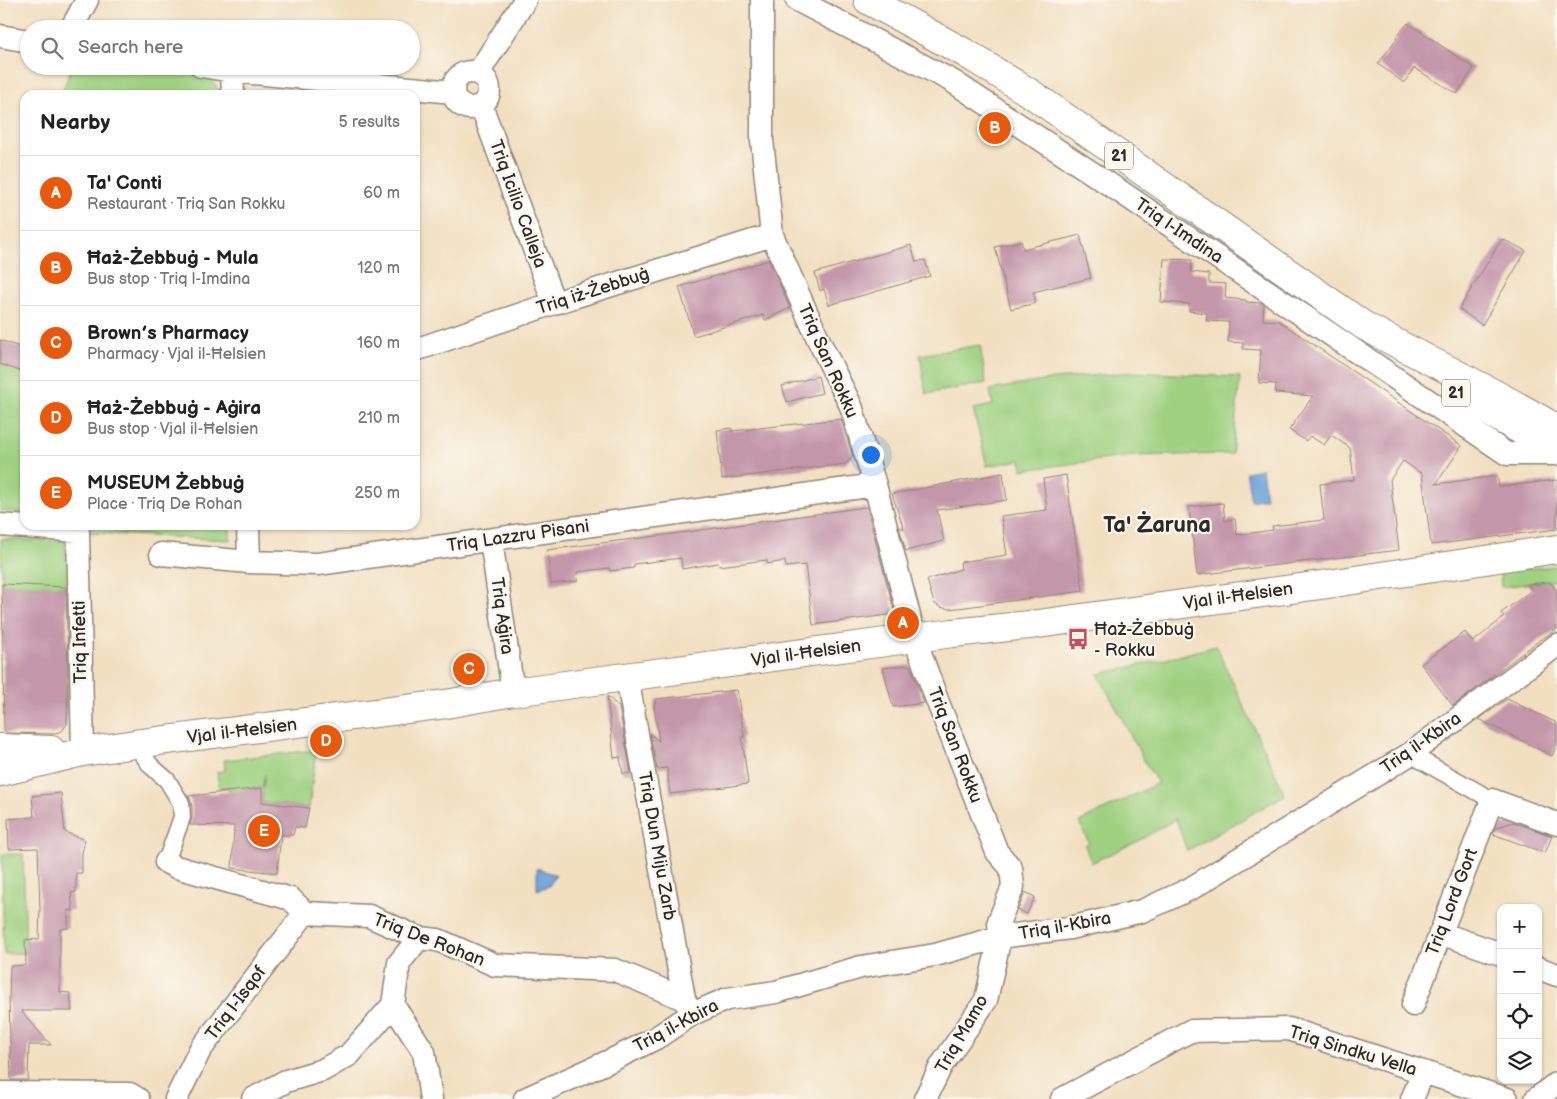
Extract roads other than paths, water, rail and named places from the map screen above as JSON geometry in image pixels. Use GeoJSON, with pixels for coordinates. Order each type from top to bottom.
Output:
{"type":"FeatureCollection","features":[{"type":"Feature","properties":{"kind":"main road","name":"Triq l-Imdina"},"geometry":{"type":"LineString","coordinates":[[868,0],[967,54],[1033,95],[1363,325],[1417,355],[1522,407],[1557,429]]}},
{"type":"Feature","properties":{"kind":"main road","name":"Triq l-Imdina"},"geometry":{"type":"LineString","coordinates":[[1363,325],[1397,359],[1557,452]]}},
{"type":"Feature","properties":{"kind":"main road","name":"Vjal il-Ħelsien"},"geometry":{"type":"LineString","coordinates":[[0,773],[83,752],[135,744],[446,704],[513,692],[1046,623],[1328,584],[1557,549]]}},
{"type":"Feature","properties":{"kind":"main road","name":"Vjal il-Ħelsien"},"geometry":{"type":"LineString","coordinates":[[1530,554],[1557,561]]}},
{"type":"Feature","properties":{"kind":"main road","name":"Vjal il-Ħelsien"},"geometry":{"type":"LineString","coordinates":[[0,748],[83,752]]}},
{"type":"Feature","properties":{"kind":"main road"},"geometry":{"type":"LineString","coordinates":[[0,758],[4,763],[0,773]]}},
{"type":"Feature","properties":{"kind":"street"},"geometry":{"type":"LineString","coordinates":[[76,20],[87,0]]}},
{"type":"Feature","properties":{"kind":"street"},"geometry":{"type":"LineString","coordinates":[[478,73],[525,0]]}},
{"type":"Feature","properties":{"kind":"street","name":"Triq San Rokku"},"geometry":{"type":"LineString","coordinates":[[762,0],[762,140],[772,234],[820,343],[851,406],[875,485],[915,639],[997,852],[1010,868],[1013,887],[999,921],[1000,937]]}},
{"type":"Feature","properties":{"kind":"street","name":"Triq l-Imdina"},"geometry":{"type":"LineString","coordinates":[[798,0],[952,81],[1125,194],[1507,454],[1557,452]]}},
{"type":"Feature","properties":{"kind":"street"},"geometry":{"type":"LineString","coordinates":[[0,36],[20,39]]}},
{"type":"Feature","properties":{"kind":"street"},"geometry":{"type":"LineString","coordinates":[[466,72],[478,73],[488,81],[490,90],[489,96],[481,105],[475,108],[463,106],[458,102],[453,92],[454,85],[460,75],[466,72]]}},
{"type":"Feature","properties":{"kind":"street"},"geometry":{"type":"LineString","coordinates":[[232,75],[233,90]]}},
{"type":"Feature","properties":{"kind":"street"},"geometry":{"type":"LineString","coordinates":[[274,75],[453,92]]}},
{"type":"Feature","properties":{"kind":"street","name":"Triq Icilio Calleja"},"geometry":{"type":"LineString","coordinates":[[481,105],[554,303]]}},
{"type":"Feature","properties":{"kind":"street","name":"Triq iż-Żebbuġ"},"geometry":{"type":"LineString","coordinates":[[420,348],[554,303],[772,234]]}},
{"type":"Feature","properties":{"kind":"street","name":"Triq Lazzru Pisani"},"geometry":{"type":"LineString","coordinates":[[160,554],[249,562],[318,564],[875,485]]}},
{"type":"Feature","properties":{"kind":"street","name":"Triq Infetti"},"geometry":{"type":"LineString","coordinates":[[0,526],[20,528]]}},
{"type":"Feature","properties":{"kind":"street","name":"Triq Infetti"},"geometry":{"type":"LineString","coordinates":[[52,530],[78,532],[83,752]]}},
{"type":"Feature","properties":{"kind":"street"},"geometry":{"type":"LineString","coordinates":[[248,530],[249,562]]}},
{"type":"Feature","properties":{"kind":"street","name":"Triq Aġira"},"geometry":{"type":"LineString","coordinates":[[491,540],[513,692]]}},
{"type":"Feature","properties":{"kind":"street","name":"Triq il-Kbira"},"geometry":{"type":"LineString","coordinates":[[525,1099],[656,1038],[688,1006],[776,992],[860,967],[935,955],[1000,937],[1070,928],[1142,911],[1190,888],[1410,754],[1557,645]]}},
{"type":"Feature","properties":{"kind":"street","name":"Triq Dun Miju Zarb"},"geometry":{"type":"LineString","coordinates":[[627,677],[688,1006]]}},
{"type":"Feature","properties":{"kind":"street"},"geometry":{"type":"LineString","coordinates":[[135,744],[151,766],[166,780],[181,803],[182,817],[166,862],[176,867],[291,899],[305,912]]}},
{"type":"Feature","properties":{"kind":"street"},"geometry":{"type":"LineString","coordinates":[[1410,754],[1492,800],[1557,824]]}},
{"type":"Feature","properties":{"kind":"street","name":"Triq Lord Gort"},"geometry":{"type":"LineString","coordinates":[[1413,1005],[1492,800]]}},
{"type":"Feature","properties":{"kind":"street","name":"Triq De Rohan"},"geometry":{"type":"LineString","coordinates":[[305,912],[369,916],[419,938],[438,940],[495,965],[615,970],[688,1006]]}},
{"type":"Feature","properties":{"kind":"street","name":"Triq l-Isqof"},"geometry":{"type":"LineString","coordinates":[[176,1099],[200,1050],[305,912]]}},
{"type":"Feature","properties":{"kind":"street"},"geometry":{"type":"LineString","coordinates":[[1440,933],[1497,953]]}},
{"type":"Feature","properties":{"kind":"street","name":"Triq Mamo"},"geometry":{"type":"LineString","coordinates":[[926,1099],[941,1066],[986,1000],[1000,937]]}},
{"type":"Feature","properties":{"kind":"street"},"geometry":{"type":"LineString","coordinates":[[253,1099],[286,1082],[323,1070],[348,1055],[393,1005],[398,963],[419,938]]}},
{"type":"Feature","properties":{"kind":"street"},"geometry":{"type":"LineString","coordinates":[[1542,969],[1557,975]]}},
{"type":"Feature","properties":{"kind":"street"},"geometry":{"type":"LineString","coordinates":[[393,1005],[424,1052],[431,1099]]}},
{"type":"Feature","properties":{"kind":"street","name":"Triq Sindku Vella"},"geometry":{"type":"LineString","coordinates":[[1062,1099],[1190,1031],[1289,1029],[1507,1099]]}},
{"type":"Feature","properties":{"kind":"street"},"geometry":{"type":"LineString","coordinates":[[1412,1099],[1423,1073]]}},
{"type":"Feature","properties":{"kind":"street"},"geometry":{"type":"LineString","coordinates":[[1536,1099],[1557,1083]]}},
{"type":"Feature","properties":{"kind":"street"},"geometry":{"type":"LineString","coordinates":[[0,1093],[130,1094],[138,1099]]}},
{"type":"Feature","properties":{"kind":"water"},"geometry":{"type":"Polygon","coordinates":[[[1262,469],[1266,498],[1251,501],[1246,472],[1262,469]]]}},
{"type":"Feature","properties":{"kind":"water"},"geometry":{"type":"Polygon","coordinates":[[[537,868],[556,875],[549,886],[537,890],[537,868]]]}},
{"type":"Feature","properties":{"kind":"place","name":"Ħaż-Żebbuġ - Mula"},"geometry":{"type":"Point","coordinates":[995,128]}},
{"type":"Feature","properties":{"kind":"place","name":"Ta' Conti"},"geometry":{"type":"Point","coordinates":[903,623]}},
{"type":"Feature","properties":{"kind":"place","name":"Ħaż-Żebbuġ - Rokku"},"geometry":{"type":"Point","coordinates":[1078,639]}},
{"type":"Feature","properties":{"kind":"place","name":"Brown’s Pharmacy"},"geometry":{"type":"Point","coordinates":[469,669]}},
{"type":"Feature","properties":{"kind":"place","name":"Ħaż-Żebbuġ - Aġira"},"geometry":{"type":"Point","coordinates":[326,741]}},
{"type":"Feature","properties":{"kind":"place","name":"MUSEUM Żebbuġ"},"geometry":{"type":"Point","coordinates":[264,831]}},
{"type":"Feature","properties":{"kind":"district","name":"Ta' Żaruna"},"geometry":{"type":"Point","coordinates":[1157,525]}}]}
